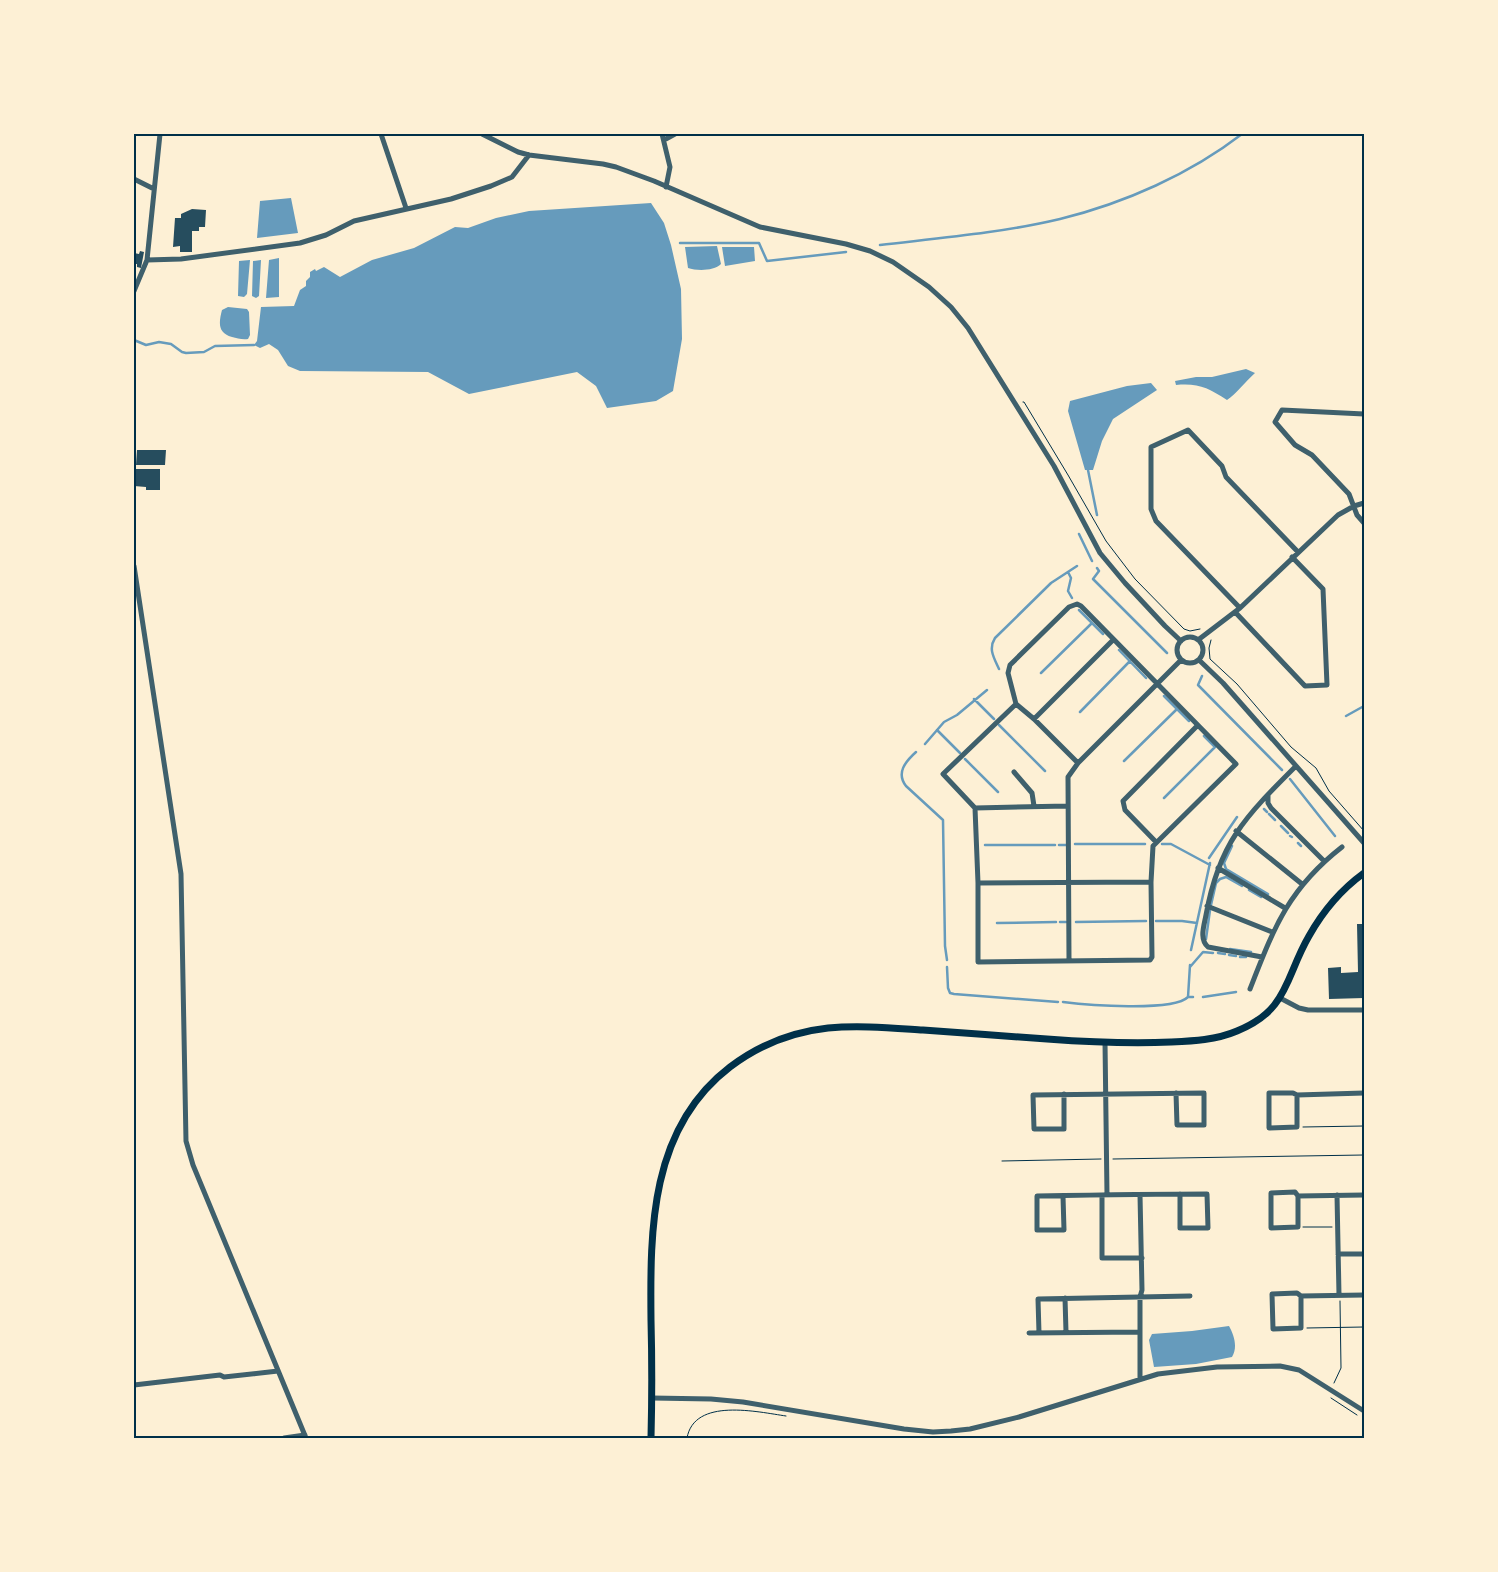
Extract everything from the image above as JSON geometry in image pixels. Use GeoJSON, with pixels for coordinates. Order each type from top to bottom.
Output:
{"type":"FeatureCollection","features":[{"type":"Feature","properties":{"kind":"main road"},"geometry":{"type":"LineString","coordinates":[[651,1438],[651,1298],[653,1235],[659,1184],[672,1143],[685,1117],[702,1092],[724,1071],[747,1055],[772,1042],[797,1034],[834,1028],[881,1028],[1104,1042],[1184,1041],[1222,1036],[1235,1032],[1259,1019],[1280,998],[1287,987],[1303,947],[1318,921],[1344,890],[1364,873]]}},
{"type":"Feature","properties":{"kind":"street"},"geometry":{"type":"LineString","coordinates":[[134,291],[147,260],[160,134]]}},
{"type":"Feature","properties":{"kind":"street"},"geometry":{"type":"LineString","coordinates":[[381,134],[406,208]]}},
{"type":"Feature","properties":{"kind":"street"},"geometry":{"type":"LineString","coordinates":[[482,134],[529,156],[603,164],[627,171],[760,227],[846,244],[870,251],[910,273],[951,307],[968,328],[1054,466],[1100,553],[1125,583],[1182,641]]}},
{"type":"Feature","properties":{"kind":"street"},"geometry":{"type":"LineString","coordinates":[[666,187],[670,167],[663,137],[675,134]]}},
{"type":"Feature","properties":{"kind":"street"},"geometry":{"type":"LineString","coordinates":[[147,260],[181,259],[300,243],[326,235],[354,221],[451,199],[491,186],[512,177],[529,156]]}},
{"type":"Feature","properties":{"kind":"street"},"geometry":{"type":"LineString","coordinates":[[134,179],[154,189]]}},
{"type":"Feature","properties":{"kind":"street"},"geometry":{"type":"LineString","coordinates":[[1364,414],[1282,410],[1275,422],[1295,445],[1312,455],[1349,494],[1357,515],[1364,523]]}},
{"type":"Feature","properties":{"kind":"street"},"geometry":{"type":"LineString","coordinates":[[1240,608],[1156,521],[1151,509],[1151,447],[1188,430],[1222,466],[1226,477],[1298,552]]}},
{"type":"Feature","properties":{"kind":"street"},"geometry":{"type":"LineString","coordinates":[[1198,640],[1203,650],[1199,660],[1191,663],[1181,660],[1177,651],[1182,641],[1188,638],[1198,640],[1235,612],[1338,515],[1364,503]]}},
{"type":"Feature","properties":{"kind":"street"},"geometry":{"type":"LineString","coordinates":[[1235,612],[1305,686],[1327,685],[1323,589],[1292,557]]}},
{"type":"Feature","properties":{"kind":"street"},"geometry":{"type":"LineString","coordinates":[[134,566],[182,874],[186,1131],[188,1150],[305,1437],[284,1438]]}},
{"type":"Feature","properties":{"kind":"street"},"geometry":{"type":"LineString","coordinates":[[1016,704],[943,774],[975,808],[978,883],[978,962],[1150,960],[1152,957],[1152,851],[1156,842],[1236,764],[1077,604],[1069,607],[1008,669],[1016,704],[1034,719],[1078,763]]}},
{"type":"Feature","properties":{"kind":"street"},"geometry":{"type":"LineString","coordinates":[[1034,719],[1113,640]]}},
{"type":"Feature","properties":{"kind":"street"},"geometry":{"type":"LineString","coordinates":[[1069,960],[1068,777],[1078,763],[1181,660]]}},
{"type":"Feature","properties":{"kind":"street"},"geometry":{"type":"LineString","coordinates":[[1199,660],[1222,683],[1364,843]]}},
{"type":"Feature","properties":{"kind":"street"},"geometry":{"type":"LineString","coordinates":[[1156,842],[1124,810],[1123,801],[1197,726]]}},
{"type":"Feature","properties":{"kind":"street"},"geometry":{"type":"LineString","coordinates":[[1262,957],[1212,949],[1205,945],[1202,933],[1207,906],[1218,868],[1236,831],[1254,809],[1296,767]]}},
{"type":"Feature","properties":{"kind":"street"},"geometry":{"type":"LineString","coordinates":[[1014,772],[1032,793],[1034,806]]}},
{"type":"Feature","properties":{"kind":"street"},"geometry":{"type":"LineString","coordinates":[[1268,796],[1268,803],[1271,808],[1324,861]]}},
{"type":"Feature","properties":{"kind":"street"},"geometry":{"type":"LineString","coordinates":[[975,808],[1068,806]]}},
{"type":"Feature","properties":{"kind":"street"},"geometry":{"type":"LineString","coordinates":[[1236,831],[1302,884]]}},
{"type":"Feature","properties":{"kind":"street"},"geometry":{"type":"LineString","coordinates":[[1250,989],[1272,932],[1285,908],[1302,884],[1324,861],[1342,847]]}},
{"type":"Feature","properties":{"kind":"street"},"geometry":{"type":"LineString","coordinates":[[1218,868],[1285,908]]}},
{"type":"Feature","properties":{"kind":"street"},"geometry":{"type":"LineString","coordinates":[[978,883],[1151,882]]}},
{"type":"Feature","properties":{"kind":"street"},"geometry":{"type":"LineString","coordinates":[[1207,906],[1272,932]]}},
{"type":"Feature","properties":{"kind":"street"},"geometry":{"type":"LineString","coordinates":[[1280,998],[1299,1008],[1308,1010],[1364,1010]]}},
{"type":"Feature","properties":{"kind":"street"},"geometry":{"type":"LineString","coordinates":[[1104,1042],[1107,1159],[1102,1258],[1142,1258]]}},
{"type":"Feature","properties":{"kind":"street"},"geometry":{"type":"LineString","coordinates":[[1064,1094],[1064,1129],[1034,1129],[1033,1095],[1064,1094],[1105,1094],[1176,1093],[1204,1093],[1204,1125],[1177,1125],[1176,1093]]}},
{"type":"Feature","properties":{"kind":"street"},"geometry":{"type":"LineString","coordinates":[[1297,1094],[1297,1127],[1269,1128],[1269,1093],[1364,1093]]}},
{"type":"Feature","properties":{"kind":"street"},"geometry":{"type":"LineString","coordinates":[[1295,1192],[1298,1196],[1298,1227],[1271,1228],[1271,1193],[1295,1192]]}},
{"type":"Feature","properties":{"kind":"street"},"geometry":{"type":"LineString","coordinates":[[1063,1196],[1064,1230],[1037,1230],[1037,1196],[1180,1194],[1207,1194],[1208,1228],[1180,1228],[1180,1194]]}},
{"type":"Feature","properties":{"kind":"street"},"geometry":{"type":"LineString","coordinates":[[1298,1196],[1364,1194]]}},
{"type":"Feature","properties":{"kind":"street"},"geometry":{"type":"LineString","coordinates":[[1140,1195],[1142,1290],[1140,1297],[1140,1378]]}},
{"type":"Feature","properties":{"kind":"street"},"geometry":{"type":"LineString","coordinates":[[1337,1195],[1340,1295]]}},
{"type":"Feature","properties":{"kind":"street"},"geometry":{"type":"LineString","coordinates":[[1338,1254],[1364,1254]]}},
{"type":"Feature","properties":{"kind":"street"},"geometry":{"type":"LineString","coordinates":[[1301,1296],[1301,1328],[1273,1329],[1272,1294],[1297,1293],[1301,1296],[1364,1295]]}},
{"type":"Feature","properties":{"kind":"street"},"geometry":{"type":"LineString","coordinates":[[1039,1333],[1038,1298],[1190,1296]]}},
{"type":"Feature","properties":{"kind":"street"},"geometry":{"type":"LineString","coordinates":[[1065,1298],[1066,1332]]}},
{"type":"Feature","properties":{"kind":"street"},"geometry":{"type":"LineString","coordinates":[[1029,1333],[1140,1332]]}},
{"type":"Feature","properties":{"kind":"street"},"geometry":{"type":"LineString","coordinates":[[652,1398],[711,1399],[743,1402],[932,1432],[970,1429],[1019,1417],[1158,1374],[1217,1367],[1280,1366],[1300,1370],[1364,1411]]}},
{"type":"Feature","properties":{"kind":"street"},"geometry":{"type":"LineString","coordinates":[[134,1385],[220,1375],[224,1377],[278,1371]]}},
{"type":"Feature","properties":{"kind":"path"},"geometry":{"type":"LineString","coordinates":[[1024,402],[1113,552],[1135,579],[1184,629],[1195,631],[1201,629]]}},
{"type":"Feature","properties":{"kind":"path"},"geometry":{"type":"LineString","coordinates":[[1210,639],[1210,659],[1238,684],[1292,747],[1316,768],[1329,791],[1364,831]]}},
{"type":"Feature","properties":{"kind":"path"},"geometry":{"type":"LineString","coordinates":[[1297,1127],[1364,1126]]}},
{"type":"Feature","properties":{"kind":"path"},"geometry":{"type":"LineString","coordinates":[[1002,1161],[1364,1155]]}},
{"type":"Feature","properties":{"kind":"path"},"geometry":{"type":"LineString","coordinates":[[1298,1227],[1338,1227]]}},
{"type":"Feature","properties":{"kind":"path"},"geometry":{"type":"LineString","coordinates":[[1330,1389],[1341,1368],[1340,1295]]}},
{"type":"Feature","properties":{"kind":"path"},"geometry":{"type":"LineString","coordinates":[[1301,1328],[1364,1327]]}},
{"type":"Feature","properties":{"kind":"path"},"geometry":{"type":"LineString","coordinates":[[1327,1395],[1359,1416]]}},
{"type":"Feature","properties":{"kind":"path"},"geometry":{"type":"LineString","coordinates":[[687,1438],[689,1430],[698,1419],[708,1413],[740,1411],[793,1417]]}},
{"type":"Feature","properties":{"kind":"water"},"geometry":{"type":"Polygon","coordinates":[[[291,198],[298,233],[257,238],[260,201],[291,198]]]}},
{"type":"Feature","properties":{"kind":"water"},"geometry":{"type":"Polygon","coordinates":[[[651,203],[664,223],[681,289],[682,339],[673,391],[656,401],[607,408],[596,386],[577,372],[469,394],[428,372],[300,371],[288,366],[278,350],[269,344],[260,348],[254,345],[257,341],[261,307],[294,306],[300,290],[306,286],[310,272],[315,269],[316,271],[324,267],[340,277],[372,260],[414,248],[455,227],[468,228],[496,218],[529,211],[651,203]]]}},
{"type":"Feature","properties":{"kind":"water"},"geometry":{"type":"Polygon","coordinates":[[[717,246],[721,264],[705,270],[688,268],[685,247],[717,246]]]}},
{"type":"Feature","properties":{"kind":"water"},"geometry":{"type":"Polygon","coordinates":[[[722,247],[754,247],[755,261],[725,266],[722,247]]]}},
{"type":"Feature","properties":{"kind":"water"},"geometry":{"type":"Polygon","coordinates":[[[279,258],[279,297],[266,298],[269,260],[279,258]]]}},
{"type":"Feature","properties":{"kind":"water"},"geometry":{"type":"Polygon","coordinates":[[[250,260],[247,294],[244,297],[238,296],[239,261],[250,260]]]}},
{"type":"Feature","properties":{"kind":"water"},"geometry":{"type":"Polygon","coordinates":[[[261,260],[259,296],[256,298],[252,296],[253,261],[261,260]]]}},
{"type":"Feature","properties":{"kind":"water"},"geometry":{"type":"Polygon","coordinates":[[[228,307],[247,309],[249,312],[250,335],[248,339],[232,337],[221,330],[222,310],[228,307]]]}},
{"type":"Feature","properties":{"kind":"water"},"geometry":{"type":"Polygon","coordinates":[[[1246,369],[1255,373],[1227,400],[1203,387],[1176,385],[1175,381],[1196,377],[1212,377],[1246,369]]]}},
{"type":"Feature","properties":{"kind":"water"},"geometry":{"type":"Polygon","coordinates":[[[1151,383],[1157,390],[1113,419],[1102,441],[1093,470],[1085,470],[1068,411],[1070,401],[1127,386],[1151,383]]]}},
{"type":"Feature","properties":{"kind":"water"},"geometry":{"type":"Polygon","coordinates":[[[1229,1326],[1235,1341],[1232,1357],[1196,1364],[1154,1367],[1149,1340],[1152,1334],[1229,1326]]]}},
{"type":"Feature","properties":{"kind":"building"},"geometry":{"type":"Polygon","coordinates":[[[192,209],[206,210],[205,227],[199,227],[199,231],[192,231],[192,252],[180,252],[180,246],[173,247],[175,218],[181,218],[181,214],[192,209]]]}},
{"type":"Feature","properties":{"kind":"building"},"geometry":{"type":"Polygon","coordinates":[[[140,251],[144,252],[141,268],[134,264],[134,253],[139,254],[140,251]]]}},
{"type":"Feature","properties":{"kind":"building"},"geometry":{"type":"Polygon","coordinates":[[[137,450],[166,450],[165,465],[136,465],[137,450]]]}},
{"type":"Feature","properties":{"kind":"building"},"geometry":{"type":"Polygon","coordinates":[[[134,469],[160,469],[160,490],[146,490],[146,487],[134,486],[134,469]]]}},
{"type":"Feature","properties":{"kind":"building"},"geometry":{"type":"Polygon","coordinates":[[[1357,924],[1364,924],[1364,998],[1329,999],[1328,968],[1341,967],[1341,973],[1358,972],[1357,924]]]}},
{"type":"Feature","properties":{"kind":"waterway"},"geometry":{"type":"LineString","coordinates":[[880,245],[1015,228],[1060,219],[1109,205],[1156,186],[1179,174],[1201,162],[1242,134]]}},
{"type":"Feature","properties":{"kind":"waterway"},"geometry":{"type":"LineString","coordinates":[[680,243],[759,243],[767,261],[846,252]]}},
{"type":"Feature","properties":{"kind":"waterway"},"geometry":{"type":"LineString","coordinates":[[134,340],[146,345],[159,342],[171,344],[186,353],[204,352],[215,346],[254,345]]}},
{"type":"Feature","properties":{"kind":"waterway"},"geometry":{"type":"LineString","coordinates":[[1088,470],[1097,515]]}},
{"type":"Feature","properties":{"kind":"waterway"},"geometry":{"type":"LineString","coordinates":[[1079,534],[1092,561]]}},
{"type":"Feature","properties":{"kind":"waterway"},"geometry":{"type":"LineString","coordinates":[[999,669],[992,650],[995,638],[1051,583],[1077,566]]}},
{"type":"Feature","properties":{"kind":"waterway"},"geometry":{"type":"LineString","coordinates":[[1097,568],[1099,571],[1093,579],[1167,653]]}},
{"type":"Feature","properties":{"kind":"waterway"},"geometry":{"type":"LineString","coordinates":[[1068,572],[1071,578],[1068,591],[1072,598]]}},
{"type":"Feature","properties":{"kind":"waterway"},"geometry":{"type":"LineString","coordinates":[[1079,610],[1103,634]]}},
{"type":"Feature","properties":{"kind":"waterway"},"geometry":{"type":"LineString","coordinates":[[1041,673],[1092,623]]}},
{"type":"Feature","properties":{"kind":"waterway"},"geometry":{"type":"LineString","coordinates":[[1119,650],[1146,678]]}},
{"type":"Feature","properties":{"kind":"waterway"},"geometry":{"type":"LineString","coordinates":[[1080,712],[1130,661]]}},
{"type":"Feature","properties":{"kind":"waterway"},"geometry":{"type":"LineString","coordinates":[[1202,676],[1198,685],[1282,770]]}},
{"type":"Feature","properties":{"kind":"waterway"},"geometry":{"type":"LineString","coordinates":[[925,744],[944,722],[957,715],[987,690]]}},
{"type":"Feature","properties":{"kind":"waterway"},"geometry":{"type":"LineString","coordinates":[[1164,696],[1189,721]]}},
{"type":"Feature","properties":{"kind":"waterway"},"geometry":{"type":"LineString","coordinates":[[974,699],[994,719]]}},
{"type":"Feature","properties":{"kind":"waterway"},"geometry":{"type":"LineString","coordinates":[[1346,716],[1364,706]]}},
{"type":"Feature","properties":{"kind":"waterway"},"geometry":{"type":"LineString","coordinates":[[1124,761],[1177,709]]}},
{"type":"Feature","properties":{"kind":"waterway"},"geometry":{"type":"LineString","coordinates":[[999,725],[1045,771]]}},
{"type":"Feature","properties":{"kind":"waterway"},"geometry":{"type":"LineString","coordinates":[[937,730],[960,753]]}},
{"type":"Feature","properties":{"kind":"waterway"},"geometry":{"type":"LineString","coordinates":[[1164,798],[1215,747],[1204,736]]}},
{"type":"Feature","properties":{"kind":"waterway"},"geometry":{"type":"LineString","coordinates":[[916,752],[905,764],[902,777],[906,786],[943,820],[945,946],[947,960]]}},
{"type":"Feature","properties":{"kind":"waterway"},"geometry":{"type":"LineString","coordinates":[[965,759],[998,792]]}},
{"type":"Feature","properties":{"kind":"waterway"},"geometry":{"type":"LineString","coordinates":[[1290,779],[1335,836]]}},
{"type":"Feature","properties":{"kind":"waterway"},"geometry":{"type":"LineString","coordinates":[[1264,809],[1267,812]]}},
{"type":"Feature","properties":{"kind":"waterway"},"geometry":{"type":"LineString","coordinates":[[1269,814],[1275,820]]}},
{"type":"Feature","properties":{"kind":"waterway"},"geometry":{"type":"LineString","coordinates":[[1209,858],[1237,817]]}},
{"type":"Feature","properties":{"kind":"waterway"},"geometry":{"type":"LineString","coordinates":[[1281,826],[1288,833]]}},
{"type":"Feature","properties":{"kind":"waterway"},"geometry":{"type":"LineString","coordinates":[[1298,843],[1301,846]]}},
{"type":"Feature","properties":{"kind":"waterway"},"geometry":{"type":"LineString","coordinates":[[1075,844],[1145,844]]}},
{"type":"Feature","properties":{"kind":"waterway"},"geometry":{"type":"LineString","coordinates":[[1162,844],[1171,844],[1210,865]]}},
{"type":"Feature","properties":{"kind":"waterway"},"geometry":{"type":"LineString","coordinates":[[985,845],[1055,845]]}},
{"type":"Feature","properties":{"kind":"waterway"},"geometry":{"type":"LineString","coordinates":[[1059,845],[1066,845]]}},
{"type":"Feature","properties":{"kind":"waterway"},"geometry":{"type":"LineString","coordinates":[[1232,846],[1224,863],[1226,869],[1268,894]]}},
{"type":"Feature","properties":{"kind":"waterway"},"geometry":{"type":"LineString","coordinates":[[1191,950],[1210,863]]}},
{"type":"Feature","properties":{"kind":"waterway"},"geometry":{"type":"LineString","coordinates":[[1211,905],[1216,883],[1220,879],[1226,877],[1242,886]]}},
{"type":"Feature","properties":{"kind":"waterway"},"geometry":{"type":"LineString","coordinates":[[1249,890],[1261,897]]}},
{"type":"Feature","properties":{"kind":"waterway"},"geometry":{"type":"LineString","coordinates":[[1206,939],[1210,910]]}},
{"type":"Feature","properties":{"kind":"waterway"},"geometry":{"type":"LineString","coordinates":[[1076,922],[1146,921]]}},
{"type":"Feature","properties":{"kind":"waterway"},"geometry":{"type":"LineString","coordinates":[[1156,921],[1197,923]]}},
{"type":"Feature","properties":{"kind":"waterway"},"geometry":{"type":"LineString","coordinates":[[997,923],[1056,922]]}},
{"type":"Feature","properties":{"kind":"waterway"},"geometry":{"type":"LineString","coordinates":[[1060,922],[1066,922]]}},
{"type":"Feature","properties":{"kind":"waterway"},"geometry":{"type":"LineString","coordinates":[[1230,949],[1251,952]]}},
{"type":"Feature","properties":{"kind":"waterway"},"geometry":{"type":"LineString","coordinates":[[1190,967],[1203,952],[1213,953]]}},
{"type":"Feature","properties":{"kind":"waterway"},"geometry":{"type":"LineString","coordinates":[[1218,953],[1225,954]]}},
{"type":"Feature","properties":{"kind":"waterway"},"geometry":{"type":"LineString","coordinates":[[1229,955],[1236,956]]}},
{"type":"Feature","properties":{"kind":"waterway"},"geometry":{"type":"LineString","coordinates":[[1240,957],[1246,957]]}},
{"type":"Feature","properties":{"kind":"waterway"},"geometry":{"type":"LineString","coordinates":[[1063,1002],[1128,1006],[1165,1005],[1179,1002],[1188,997],[1190,965]]}},
{"type":"Feature","properties":{"kind":"waterway"},"geometry":{"type":"LineString","coordinates":[[947,967],[950,993],[1058,1002]]}},
{"type":"Feature","properties":{"kind":"waterway"},"geometry":{"type":"LineString","coordinates":[[1203,997],[1236,992]]}},
{"type":"Feature","properties":{"kind":"waterway"},"geometry":{"type":"LineString","coordinates":[[1188,997],[1193,997]]}}]}
